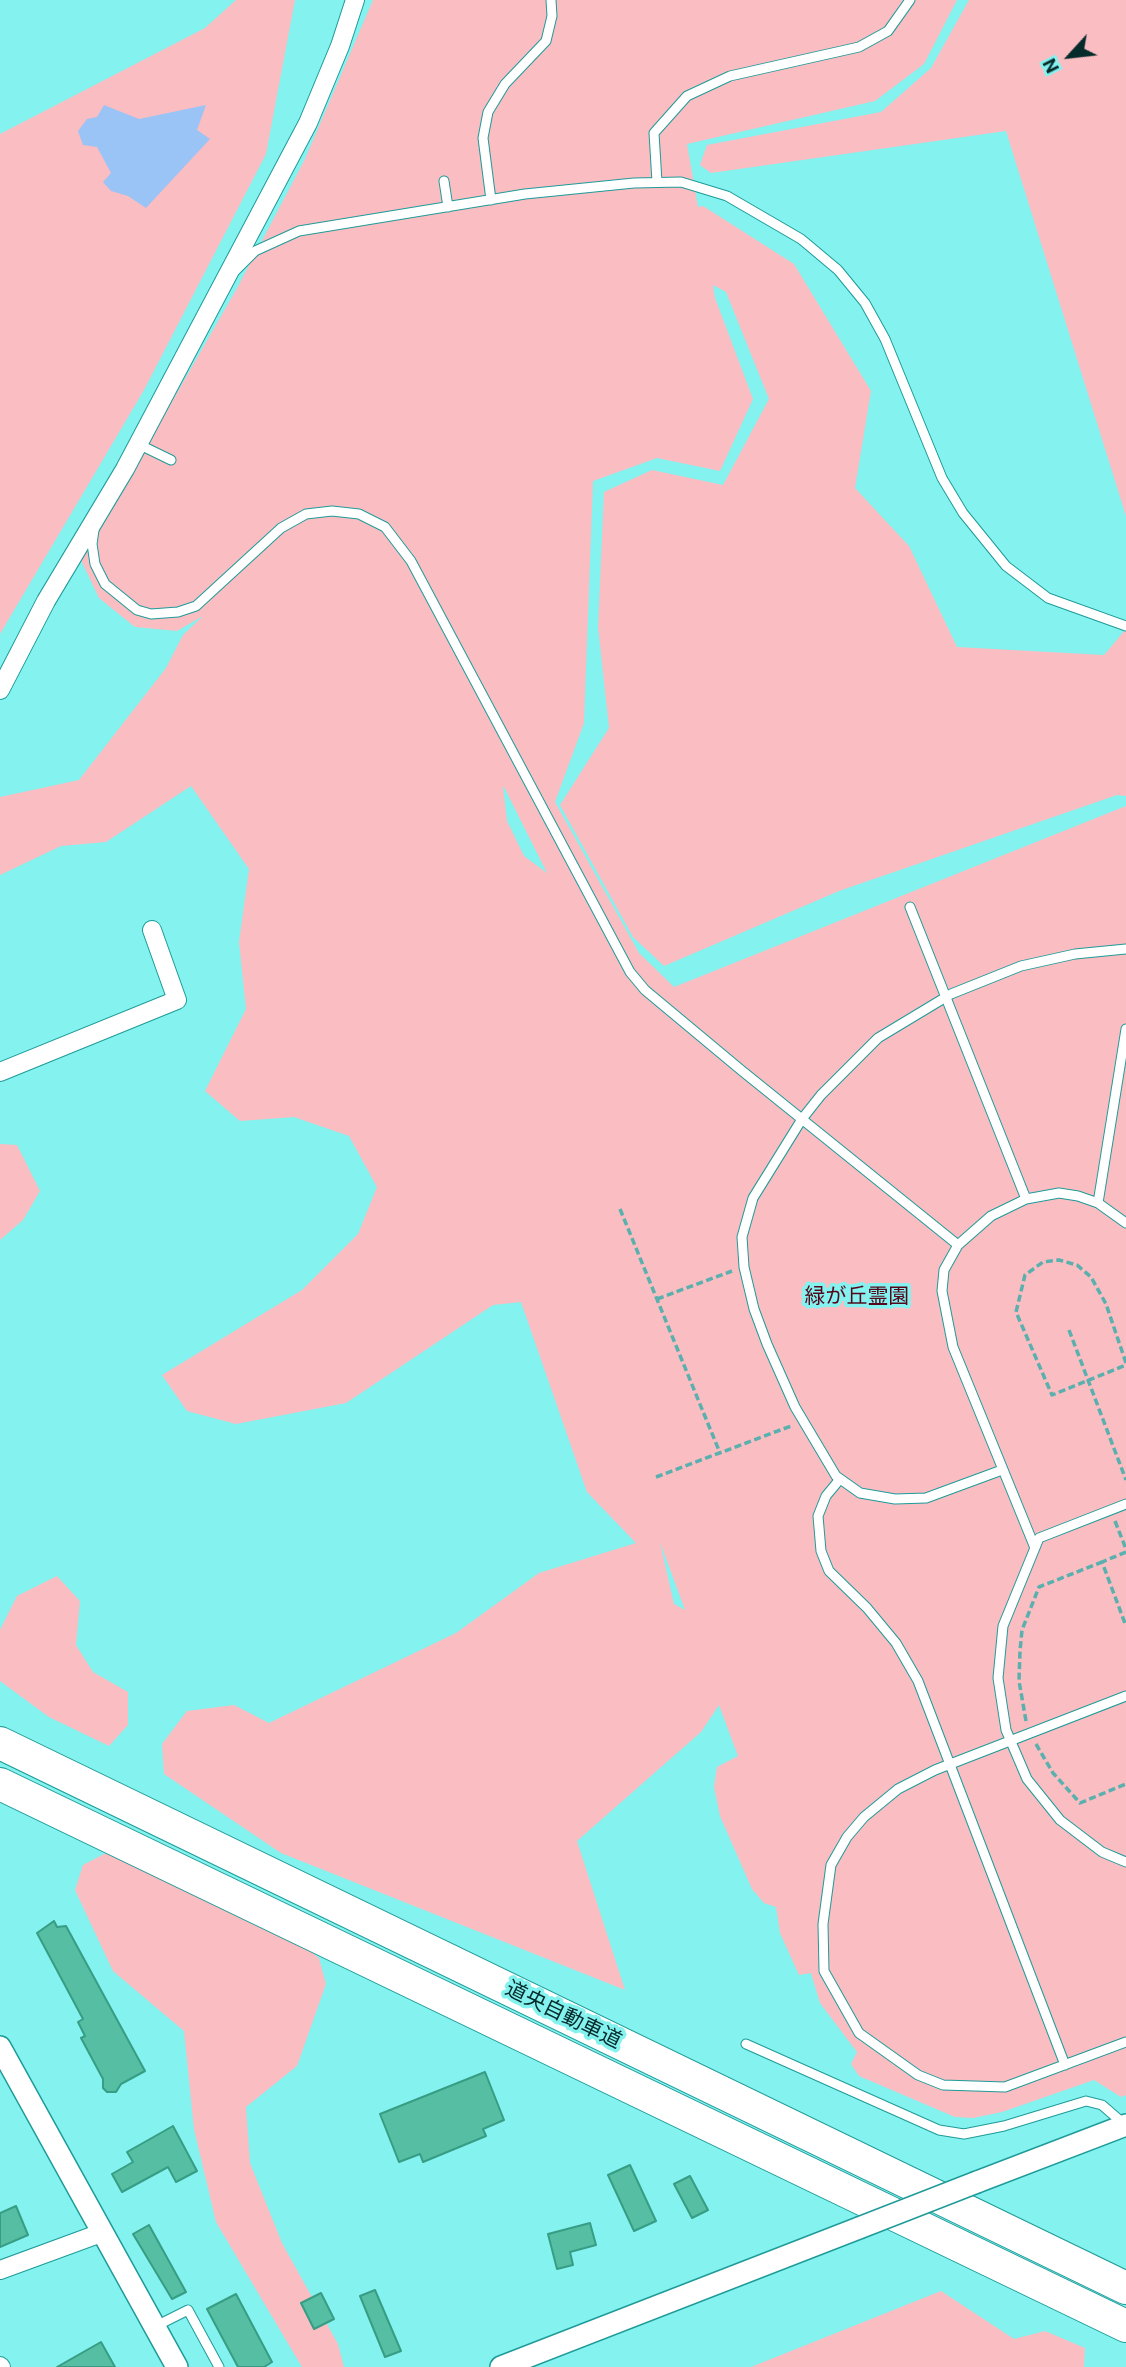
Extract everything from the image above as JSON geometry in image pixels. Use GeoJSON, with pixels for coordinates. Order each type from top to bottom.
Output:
{"type":"FeatureCollection","features":[{"type":"Feature","properties":{"kind":"highway","name":"道央自動車道"},"geometry":{"type":"LineString","coordinates":[[0,1743],[1126,2288]]}},
{"type":"Feature","properties":{"kind":"highway","name":"道央自動車道"},"geometry":{"type":"LineString","coordinates":[[0,1784],[1126,2326]]}},
{"type":"Feature","properties":{"kind":"street"},"geometry":{"type":"LineString","coordinates":[[0,691],[46,601],[138,444],[308,123],[340,46],[355,0]]}},
{"type":"Feature","properties":{"kind":"street"},"geometry":{"type":"LineString","coordinates":[[0,1072],[177,1000],[152,930]]}},
{"type":"Feature","properties":{"kind":"street"},"geometry":{"type":"LineString","coordinates":[[0,2047],[177,2367]]}},
{"type":"Feature","properties":{"kind":"street"},"geometry":{"type":"LineString","coordinates":[[501,2367],[1125,2125]]}},
{"type":"Feature","properties":{"kind":"street"},"geometry":{"type":"LineString","coordinates":[[0,2270],[101,2233]]}},
{"type":"Feature","properties":{"kind":"lane"},"geometry":{"type":"LineString","coordinates":[[491,200],[483,138],[488,112],[505,84],[546,41],[552,16],[551,0]]}},
{"type":"Feature","properties":{"kind":"lane"},"geometry":{"type":"LineString","coordinates":[[657,182],[654,133],[687,96],[730,76],[859,47],[888,31],[909,0]]}},
{"type":"Feature","properties":{"kind":"lane"},"geometry":{"type":"LineString","coordinates":[[444,181],[448,207]]}},
{"type":"Feature","properties":{"kind":"lane"},"geometry":{"type":"LineString","coordinates":[[224,282],[255,251],[299,231],[591,186],[681,182],[727,196],[801,239],[838,270],[865,303],[885,339],[942,478],[962,513],[1006,566],[1048,598],[1126,626]]}},
{"type":"Feature","properties":{"kind":"lane"},"geometry":{"type":"LineString","coordinates":[[138,444],[171,460]]}},
{"type":"Feature","properties":{"kind":"lane"},"geometry":{"type":"LineString","coordinates":[[97,514],[92,544],[95,564],[105,584],[137,610],[151,614],[178,612],[196,606],[281,528],[306,514],[332,511],[359,514],[385,527],[411,561],[630,972],[645,989],[958,1245]]}},
{"type":"Feature","properties":{"kind":"lane"},"geometry":{"type":"LineString","coordinates":[[910,907],[1026,1199]]}},
{"type":"Feature","properties":{"kind":"lane"},"geometry":{"type":"LineString","coordinates":[[1002,1470],[926,1498],[895,1499],[860,1493],[841,1479],[803,1421],[758,1321],[744,1267],[742,1237],[753,1198],[802,1119],[821,1095],[878,1038],[946,997],[1021,966],[1075,954],[1126,949]]}},
{"type":"Feature","properties":{"kind":"lane"},"geometry":{"type":"LineString","coordinates":[[1098,1203],[1126,1029]]}},
{"type":"Feature","properties":{"kind":"lane"},"geometry":{"type":"LineString","coordinates":[[1115,1099],[1126,1100]]}},
{"type":"Feature","properties":{"kind":"lane"},"geometry":{"type":"LineString","coordinates":[[1035,1548],[953,1347],[942,1291],[944,1270],[958,1245],[990,1216],[1026,1199],[1059,1193],[1078,1195],[1098,1203],[1126,1223]]}},
{"type":"Feature","properties":{"kind":"lane"},"geometry":{"type":"LineString","coordinates":[[841,1479],[827,1496],[818,1516],[821,1551],[829,1571],[867,1608],[903,1655],[918,1681],[1065,2065]]}},
{"type":"Feature","properties":{"kind":"lane"},"geometry":{"type":"LineString","coordinates":[[1126,1504],[1039,1538],[1003,1626],[998,1678],[1010,1740],[1027,1779],[1060,1820],[1102,1852],[1126,1862]]}},
{"type":"Feature","properties":{"kind":"lane"},"geometry":{"type":"LineString","coordinates":[[1126,1696],[1010,1740],[898,1788],[864,1817],[846,1838],[831,1865],[825,1891],[824,1971],[859,2033],[918,2075],[943,2085],[1004,2087],[1126,2042]]}},
{"type":"Feature","properties":{"kind":"lane"},"geometry":{"type":"LineString","coordinates":[[746,2044],[939,2130],[964,2134],[1086,2101],[1102,2105],[1125,2125]]}},
{"type":"Feature","properties":{"kind":"lane"},"geometry":{"type":"LineString","coordinates":[[154,2327],[188,2310],[219,2367]]}},
{"type":"Feature","properties":{"kind":"path"},"geometry":{"type":"LineString","coordinates":[[620,1209],[720,1452]]}},
{"type":"Feature","properties":{"kind":"path"},"geometry":{"type":"LineString","coordinates":[[1059,1260],[1077,1265],[1091,1277],[1105,1304],[1126,1364],[1088,1381],[1052,1395],[1016,1312],[1025,1275],[1042,1262],[1059,1260]]}},
{"type":"Feature","properties":{"kind":"path"},"geometry":{"type":"LineString","coordinates":[[657,1299],[744,1267]]}},
{"type":"Feature","properties":{"kind":"path"},"geometry":{"type":"LineString","coordinates":[[1069,1330],[1126,1480]]}},
{"type":"Feature","properties":{"kind":"path"},"geometry":{"type":"LineString","coordinates":[[656,1477],[803,1421]]}},
{"type":"Feature","properties":{"kind":"path"},"geometry":{"type":"LineString","coordinates":[[1110,1510],[1126,1550],[1039,1587],[1022,1630],[1020,1694],[1030,1732],[1053,1773],[1080,1803],[1126,1784]]}},
{"type":"Feature","properties":{"kind":"path"},"geometry":{"type":"LineString","coordinates":[[1102,1562],[1126,1626]]}},
{"type":"Feature","properties":{"kind":"green space"},"geometry":{"type":"Polygon","coordinates":[[[236,0],[295,0],[266,154],[144,390],[0,634],[0,134],[205,28],[236,0]]]}},
{"type":"Feature","properties":{"kind":"green space","name":"緑が丘霊園"},"geometry":{"type":"Polygon","coordinates":[[[373,0],[957,0],[924,64],[875,101],[687,144],[698,207],[703,206],[794,264],[871,391],[855,488],[909,546],[957,647],[1104,655],[1126,629],[1126,796],[1117,795],[839,891],[664,966],[633,937],[560,805],[609,728],[598,627],[604,492],[652,470],[723,485],[769,399],[726,292],[713,285],[715,298],[753,399],[720,471],[657,458],[593,481],[584,723],[555,802],[639,953],[674,987],[1126,806],[1126,2095],[1121,2097],[1094,2080],[1002,2112],[973,2118],[955,2117],[859,2076],[851,2064],[857,2052],[820,2003],[811,1973],[799,1975],[780,1933],[776,1907],[764,1903],[752,1889],[720,1816],[714,1787],[717,1767],[738,1756],[719,1705],[701,1732],[577,1841],[625,1990],[281,1853],[164,1774],[162,1744],[187,1711],[234,1705],[269,1723],[456,1633],[539,1573],[636,1543],[587,1492],[521,1302],[493,1305],[346,1403],[236,1424],[187,1411],[162,1375],[302,1290],[358,1234],[377,1187],[349,1136],[294,1117],[240,1121],[205,1091],[246,1009],[239,942],[249,869],[191,786],[106,842],[61,846],[0,875],[0,797],[79,780],[166,668],[183,635],[203,616],[177,631],[135,627],[99,598],[81,560],[236,290],[305,159],[373,0]],[[504,787],[507,821],[524,856],[547,873],[504,787]],[[660,1542],[674,1604],[685,1610],[660,1542]]]}},
{"type":"Feature","properties":{"kind":"green space"},"geometry":{"type":"Polygon","coordinates":[[[969,0],[1126,0],[1126,516],[1006,131],[711,173],[700,165],[707,145],[881,112],[931,68],[969,0]]]}},
{"type":"Feature","properties":{"kind":"green space"},"geometry":{"type":"Polygon","coordinates":[[[0,1144],[17,1145],[40,1191],[23,1220],[0,1240],[0,1144]]]}},
{"type":"Feature","properties":{"kind":"green space"},"geometry":{"type":"Polygon","coordinates":[[[57,1576],[80,1601],[76,1645],[93,1672],[128,1692],[128,1725],[109,1746],[49,1717],[0,1681],[0,1630],[17,1596],[57,1576]]]}},
{"type":"Feature","properties":{"kind":"green space"},"geometry":{"type":"Polygon","coordinates":[[[106,1853],[304,1946],[319,1958],[326,1984],[297,2066],[246,2107],[250,2163],[282,2243],[338,2344],[344,2367],[302,2367],[216,2222],[194,2129],[184,2031],[113,1971],[75,1890],[83,1865],[106,1853]]]}},
{"type":"Feature","properties":{"kind":"green space"},"geometry":{"type":"Polygon","coordinates":[[[941,2291],[1014,2339],[1045,2331],[1085,2348],[1084,2367],[751,2367],[941,2291]]]}},
{"type":"Feature","properties":{"kind":"water"},"geometry":{"type":"Polygon","coordinates":[[[104,105],[139,119],[206,105],[197,130],[210,139],[146,208],[128,196],[111,191],[103,182],[111,173],[97,147],[83,145],[78,131],[87,119],[97,117],[104,105]]]}},
{"type":"Feature","properties":{"kind":"building"},"geometry":{"type":"Polygon","coordinates":[[[54,1921],[57,1927],[66,1926],[145,2071],[121,2084],[116,2092],[107,2092],[103,2088],[103,2079],[81,2038],[85,2036],[78,2022],[83,2019],[37,1933],[54,1921]]]}},
{"type":"Feature","properties":{"kind":"building"},"geometry":{"type":"Polygon","coordinates":[[[485,2072],[504,2120],[483,2129],[486,2136],[423,2162],[420,2154],[399,2162],[380,2114],[485,2072]]]}},
{"type":"Feature","properties":{"kind":"building"},"geometry":{"type":"Polygon","coordinates":[[[173,2126],[197,2171],[176,2182],[168,2167],[122,2192],[112,2174],[133,2162],[127,2152],[173,2126]]]}},
{"type":"Feature","properties":{"kind":"building"},"geometry":{"type":"Polygon","coordinates":[[[630,2165],[656,2221],[634,2231],[608,2175],[630,2165]]]}},
{"type":"Feature","properties":{"kind":"building"},"geometry":{"type":"Polygon","coordinates":[[[690,2176],[708,2210],[692,2218],[674,2184],[690,2176]]]}},
{"type":"Feature","properties":{"kind":"building"},"geometry":{"type":"Polygon","coordinates":[[[16,2206],[28,2235],[0,2247],[0,2213],[16,2206]]]}},
{"type":"Feature","properties":{"kind":"building"},"geometry":{"type":"Polygon","coordinates":[[[590,2223],[596,2245],[570,2252],[573,2265],[557,2269],[548,2234],[590,2223]]]}},
{"type":"Feature","properties":{"kind":"building"},"geometry":{"type":"Polygon","coordinates":[[[149,2225],[186,2292],[172,2299],[133,2234],[149,2225]]]}},
{"type":"Feature","properties":{"kind":"building"},"geometry":{"type":"Polygon","coordinates":[[[375,2290],[401,2351],[385,2357],[360,2296],[375,2290]]]}},
{"type":"Feature","properties":{"kind":"building"},"geometry":{"type":"Polygon","coordinates":[[[321,2293],[334,2319],[314,2329],[301,2303],[321,2293]]]}},
{"type":"Feature","properties":{"kind":"building"},"geometry":{"type":"Polygon","coordinates":[[[236,2294],[272,2362],[264,2367],[238,2367],[207,2309],[236,2294]]]}},
{"type":"Feature","properties":{"kind":"building"},"geometry":{"type":"Polygon","coordinates":[[[101,2342],[115,2367],[57,2367],[101,2342]]]}}]}
